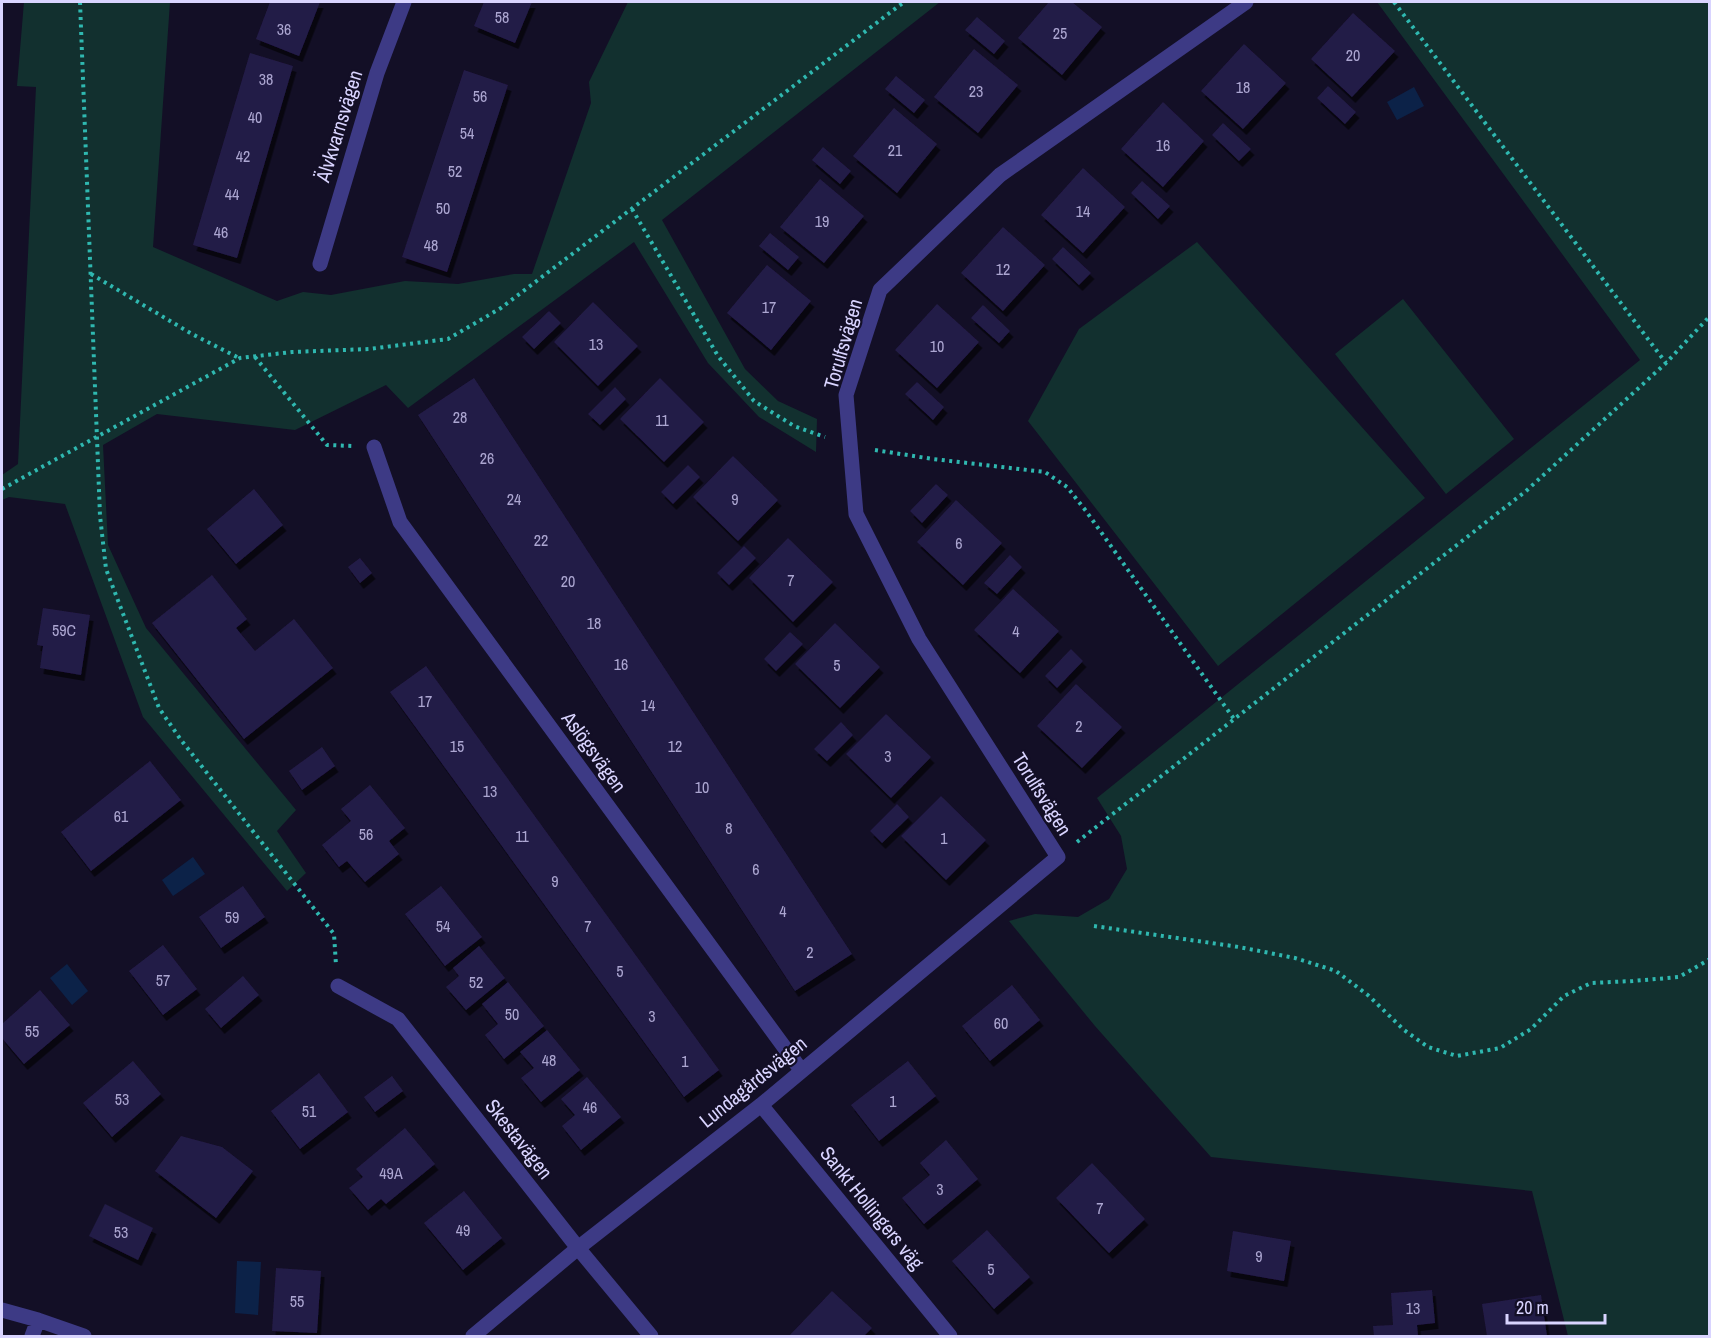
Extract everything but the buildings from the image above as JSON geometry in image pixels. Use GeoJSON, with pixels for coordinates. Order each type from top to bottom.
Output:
{"type":"FeatureCollection","features":[{"type":"Feature","properties":{"kind":"street","name":"Älvkvarnsvägen"},"geometry":{"type":"LineString","coordinates":[[320,264],[376,73],[404,2]]}},
{"type":"Feature","properties":{"kind":"street","name":"Torulfsvägen"},"geometry":{"type":"LineString","coordinates":[[1058,857],[919,639],[856,514],[846,395],[880,290],[1000,175],[1246,2]]}},
{"type":"Feature","properties":{"kind":"street","name":"Aslögsvägen"},"geometry":{"type":"LineString","coordinates":[[374,447],[400,522],[801,1070]]}},
{"type":"Feature","properties":{"kind":"street","name":"Lundagårdsvägen"},"geometry":{"type":"LineString","coordinates":[[473,1336],[578,1248],[761,1105],[1058,857]]}},
{"type":"Feature","properties":{"kind":"street","name":"Skestavägen"},"geometry":{"type":"LineString","coordinates":[[338,986],[398,1019],[578,1248],[651,1336]]}},
{"type":"Feature","properties":{"kind":"street","name":"Sankt Hollingers väg"},"geometry":{"type":"LineString","coordinates":[[761,1105],[950,1336]]}},
{"type":"Feature","properties":{"kind":"street"},"geometry":{"type":"LineString","coordinates":[[2,1310],[84,1336]]}},
{"type":"Feature","properties":{"kind":"street"},"geometry":{"type":"LineString","coordinates":[[32,1336],[38,1320]]}},
{"type":"Feature","properties":{"kind":"path"},"geometry":{"type":"LineString","coordinates":[[80,2],[100,516],[106,569],[159,708],[188,749],[334,934],[338,986]]}},
{"type":"Feature","properties":{"kind":"path"},"geometry":{"type":"LineString","coordinates":[[2,489],[240,358],[292,352],[369,349],[448,339],[501,308],[904,2]]}},
{"type":"Feature","properties":{"kind":"path"},"geometry":{"type":"LineString","coordinates":[[1394,2],[1666,363]]}},
{"type":"Feature","properties":{"kind":"path"},"geometry":{"type":"LineString","coordinates":[[632,209],[718,356],[754,401],[794,426],[850,446],[933,459],[1045,472],[1067,487],[1234,719]]}},
{"type":"Feature","properties":{"kind":"path"},"geometry":{"type":"LineString","coordinates":[[91,274],[192,334],[240,358]]}},
{"type":"Feature","properties":{"kind":"path"},"geometry":{"type":"LineString","coordinates":[[1058,857],[1526,491],[1666,363],[1710,316]]}},
{"type":"Feature","properties":{"kind":"path"},"geometry":{"type":"LineString","coordinates":[[254,357],[327,445],[374,447]]}},
{"type":"Feature","properties":{"kind":"path"},"geometry":{"type":"LineString","coordinates":[[1094,926],[1239,947],[1295,958],[1336,971],[1369,996],[1404,1030],[1428,1047],[1457,1056],[1500,1048],[1531,1029],[1564,996],[1590,983],[1679,977],[1710,959]]}},
{"type":"Feature","properties":{"kind":"green space"},"geometry":{"type":"Polygon","coordinates":[[[24,2],[170,2],[153,247],[277,301],[303,292],[331,295],[405,281],[458,284],[514,274],[532,274],[591,103],[589,82],[628,2],[940,2],[662,220],[745,369],[778,401],[817,419],[816,452],[759,417],[708,363],[634,242],[408,408],[386,385],[295,430],[157,414],[103,445],[108,545],[146,628],[296,810],[277,831],[306,873],[287,891],[143,717],[65,504],[9,497],[2,500],[2,475],[18,464],[36,87],[17,86],[24,2]]]}},
{"type":"Feature","properties":{"kind":"green space"},"geometry":{"type":"Polygon","coordinates":[[[1377,2],[1709,2],[1709,1336],[1568,1336],[1532,1191],[1211,1157],[1095,1026],[1009,921],[1035,914],[1078,917],[1109,899],[1127,869],[1121,836],[1097,798],[1640,360],[1377,2]]]}},
{"type":"Feature","properties":{"kind":"green space"},"geometry":{"type":"Polygon","coordinates":[[[1197,242],[1425,498],[1218,666],[1028,421],[1079,329],[1197,242]]]}},
{"type":"Feature","properties":{"kind":"green space"},"geometry":{"type":"Polygon","coordinates":[[[1403,299],[1514,439],[1446,494],[1335,354],[1403,299]]]}},
{"type":"Feature","properties":{"kind":"water"},"geometry":{"type":"Polygon","coordinates":[[[1414,87],[1424,106],[1397,120],[1387,102],[1414,87]]]}},
{"type":"Feature","properties":{"kind":"water"},"geometry":{"type":"Polygon","coordinates":[[[193,857],[205,874],[173,896],[162,880],[193,857]]]}},
{"type":"Feature","properties":{"kind":"water"},"geometry":{"type":"Polygon","coordinates":[[[67,964],[88,991],[72,1005],[50,978],[67,964]]]}},
{"type":"Feature","properties":{"kind":"water"},"geometry":{"type":"Polygon","coordinates":[[[237,1261],[261,1262],[258,1315],[235,1313],[237,1261]]]}}]}
